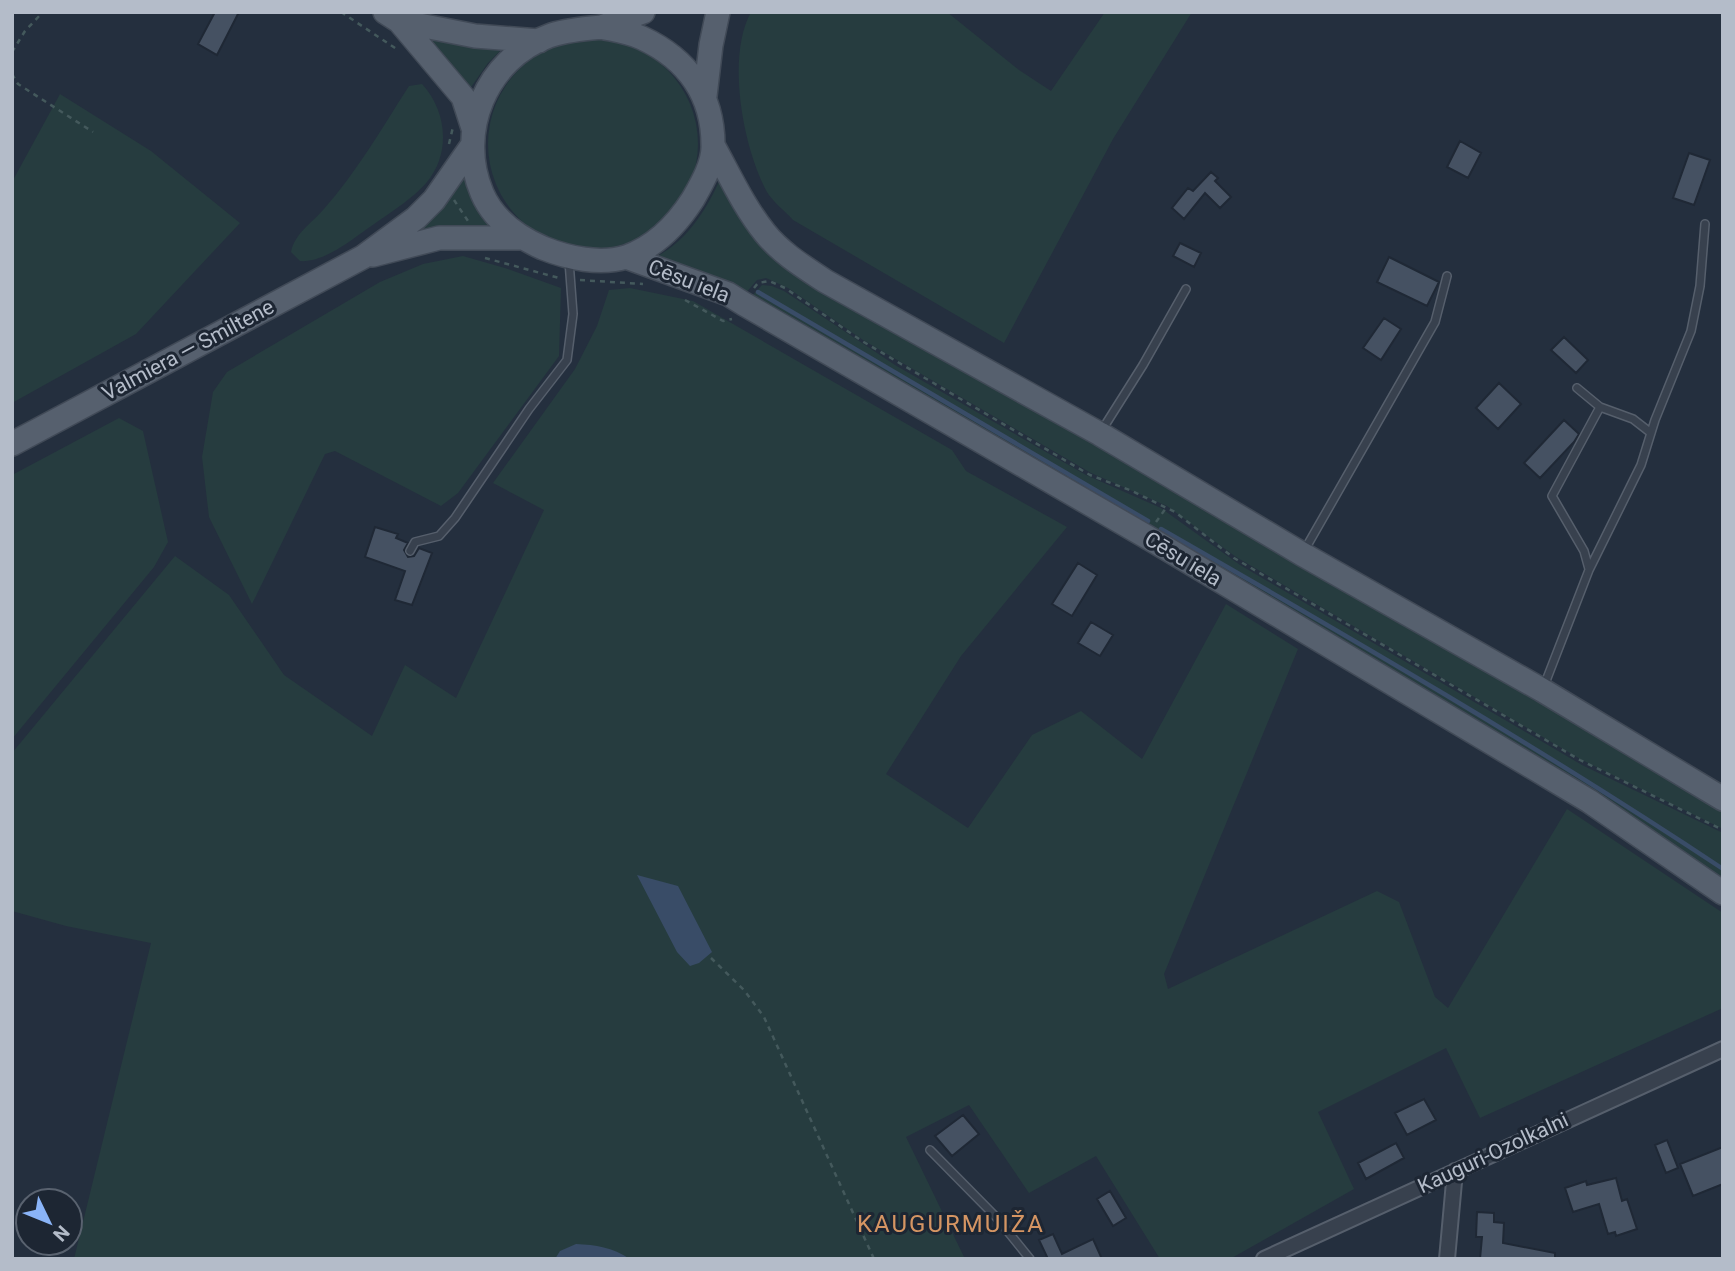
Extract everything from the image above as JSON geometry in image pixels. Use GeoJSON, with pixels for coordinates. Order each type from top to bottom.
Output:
{"type":"FeatureCollection","features":[{"type":"Feature","properties":{"kind":"main road"},"geometry":{"type":"LineString","coordinates":[[462,137],[489,83],[503,66],[520,52],[539,41],[572,30],[601,27],[643,12]]}},
{"type":"Feature","properties":{"kind":"main road"},"geometry":{"type":"LineString","coordinates":[[718,12],[710,45],[705,96],[714,148],[766,235],[794,261],[825,281],[1100,434],[1302,554],[1542,690],[1723,799]]}},
{"type":"Feature","properties":{"kind":"main road"},"geometry":{"type":"LineString","coordinates":[[392,17],[475,36],[539,41]]}},
{"type":"Feature","properties":{"kind":"main road"},"geometry":{"type":"LineString","coordinates":[[392,17],[463,97],[462,137],[482,193],[492,211],[521,238],[568,268],[625,257],[656,242],[681,218],[702,183],[714,148]]}},
{"type":"Feature","properties":{"kind":"main road"},"geometry":{"type":"LineString","coordinates":[[601,27],[640,37],[671,54],[690,73],[705,96]]}},
{"type":"Feature","properties":{"kind":"main road","name":"Valmiera — Smiltene"},"geometry":{"type":"LineString","coordinates":[[12,444],[363,257],[416,218],[434,200],[462,137]]}},
{"type":"Feature","properties":{"kind":"main road","name":"Valmiera — Smiltene"},"geometry":{"type":"LineString","coordinates":[[363,257],[439,238],[521,238]]}},
{"type":"Feature","properties":{"kind":"main road","name":"Cēsu iela"},"geometry":{"type":"LineString","coordinates":[[625,257],[728,294],[744,303],[1147,537],[1589,801],[1723,893]]}},
{"type":"Feature","properties":{"kind":"street","name":"Kauguri-Ozolkalni"},"geometry":{"type":"LineString","coordinates":[[1264,1259],[1723,1049]]}},
{"type":"Feature","properties":{"kind":"street"},"geometry":{"type":"LineString","coordinates":[[1447,1259],[1455,1171]]}},
{"type":"Feature","properties":{"kind":"lane"},"geometry":{"type":"LineString","coordinates":[[1542,690],[1589,570],[1641,465],[1691,331],[1700,286],[1705,223]]}},
{"type":"Feature","properties":{"kind":"lane"},"geometry":{"type":"LineString","coordinates":[[410,551],[415,542],[439,536],[456,518],[494,459],[567,360],[573,314],[568,268]]}},
{"type":"Feature","properties":{"kind":"lane"},"geometry":{"type":"LineString","coordinates":[[1302,554],[1435,322],[1447,276]]}},
{"type":"Feature","properties":{"kind":"lane"},"geometry":{"type":"LineString","coordinates":[[1100,434],[1186,289]]}},
{"type":"Feature","properties":{"kind":"lane"},"geometry":{"type":"LineString","coordinates":[[1577,388],[1600,407],[1633,419],[1651,433]]}},
{"type":"Feature","properties":{"kind":"lane"},"geometry":{"type":"LineString","coordinates":[[1589,570],[1584,551],[1552,496],[1600,407]]}},
{"type":"Feature","properties":{"kind":"lane"},"geometry":{"type":"LineString","coordinates":[[930,1150],[997,1218],[1030,1259]]}},
{"type":"Feature","properties":{"kind":"path"},"geometry":{"type":"LineString","coordinates":[[12,52],[25,31],[43,12]]}},
{"type":"Feature","properties":{"kind":"path"},"geometry":{"type":"LineString","coordinates":[[341,12],[400,51]]}},
{"type":"Feature","properties":{"kind":"path"},"geometry":{"type":"LineString","coordinates":[[12,74],[18,85],[93,132]]}},
{"type":"Feature","properties":{"kind":"path"},"geometry":{"type":"LineString","coordinates":[[448,194],[462,209],[471,229]]}},
{"type":"Feature","properties":{"kind":"path"},"geometry":{"type":"LineString","coordinates":[[482,256],[568,268]]}},
{"type":"Feature","properties":{"kind":"path"},"geometry":{"type":"LineString","coordinates":[[582,281],[622,281],[649,285]]}},
{"type":"Feature","properties":{"kind":"path"},"geometry":{"type":"LineString","coordinates":[[750,292],[758,283],[769,281],[785,288],[862,341],[1090,475],[1175,512],[1234,558],[1580,760],[1723,830]]}},
{"type":"Feature","properties":{"kind":"path"},"geometry":{"type":"LineString","coordinates":[[686,300],[723,321],[733,319],[737,315]]}},
{"type":"Feature","properties":{"kind":"path"},"geometry":{"type":"LineString","coordinates":[[711,958],[744,990],[764,1017],[874,1259]]}},
{"type":"Feature","properties":{"kind":"green space"},"geometry":{"type":"Polygon","coordinates":[[[751,12],[947,12],[1019,70],[1051,91],[1105,12],[1192,12],[1113,139],[1004,343],[793,220],[770,196],[751,152],[741,102],[740,53],[751,12]]]}},
{"type":"Feature","properties":{"kind":"green space"},"geometry":{"type":"Polygon","coordinates":[[[421,34],[504,47],[488,63],[469,90],[421,34]]]}},
{"type":"Feature","properties":{"kind":"green space"},"geometry":{"type":"Polygon","coordinates":[[[593,39],[633,47],[667,70],[690,104],[698,144],[690,184],[667,218],[633,241],[593,249],[553,241],[519,218],[496,184],[488,144],[496,104],[519,70],[553,47],[593,39]]]}},
{"type":"Feature","properties":{"kind":"green space"},"geometry":{"type":"Polygon","coordinates":[[[422,84],[437,107],[443,132],[443,145],[435,171],[407,201],[344,245],[317,259],[300,261],[291,252],[296,239],[347,181],[409,86],[422,84]]]}},
{"type":"Feature","properties":{"kind":"green space"},"geometry":{"type":"Polygon","coordinates":[[[60,94],[151,151],[240,223],[136,334],[12,403],[12,182],[60,94]]]}},
{"type":"Feature","properties":{"kind":"green space"},"geometry":{"type":"Polygon","coordinates":[[[721,177],[751,233],[1043,413],[1723,810],[1723,829],[1582,760],[1236,557],[1167,506],[1091,473],[863,340],[788,288],[766,278],[757,280],[745,294],[699,271],[656,257],[687,233],[709,201],[721,177]]]}},
{"type":"Feature","properties":{"kind":"green space"},"geometry":{"type":"Polygon","coordinates":[[[459,179],[464,179],[492,227],[413,233],[459,179]]]}},
{"type":"Feature","properties":{"kind":"green space"},"geometry":{"type":"Polygon","coordinates":[[[463,256],[561,288],[559,356],[458,493],[441,506],[335,451],[325,454],[252,604],[209,517],[202,457],[213,392],[227,372],[380,282],[423,264],[463,256]]]}},
{"type":"Feature","properties":{"kind":"green space"},"geometry":{"type":"Polygon","coordinates":[[[762,285],[784,291],[895,365],[1086,475],[1161,508],[1240,565],[1582,765],[1723,833],[1723,878],[1562,773],[751,297],[762,285]]]}},
{"type":"Feature","properties":{"kind":"green space"},"geometry":{"type":"Polygon","coordinates":[[[630,288],[693,301],[952,450],[966,471],[1067,527],[961,656],[886,774],[968,828],[1032,735],[1081,711],[1142,759],[1226,604],[1298,649],[1164,974],[1168,989],[1377,891],[1399,902],[1435,997],[1448,1008],[1567,809],[1723,913],[1723,1008],[1480,1118],[1446,1048],[1318,1112],[1354,1189],[1230,1259],[1160,1259],[1096,1156],[1029,1193],[969,1105],[906,1137],[965,1259],[74,1259],[84,1257],[84,1218],[151,943],[66,926],[12,911],[12,753],[175,556],[229,595],[284,675],[372,736],[405,665],[456,698],[544,510],[493,483],[575,369],[597,326],[609,290],[630,288]]]}},
{"type":"Feature","properties":{"kind":"green space"},"geometry":{"type":"Polygon","coordinates":[[[119,418],[143,431],[168,542],[154,567],[12,739],[12,475],[119,418]]]}},
{"type":"Feature","properties":{"kind":"water"},"geometry":{"type":"Polygon","coordinates":[[[637,875],[678,886],[712,952],[699,963],[690,966],[677,952],[637,875]]]}},
{"type":"Feature","properties":{"kind":"water"},"geometry":{"type":"Polygon","coordinates":[[[576,1244],[604,1247],[630,1259],[555,1259],[560,1251],[576,1244]]]}},
{"type":"Feature","properties":{"kind":"building"},"geometry":{"type":"Polygon","coordinates":[[[215,12],[239,12],[217,55],[198,44],[215,12]]]}},
{"type":"Feature","properties":{"kind":"building"},"geometry":{"type":"Polygon","coordinates":[[[1460,141],[1481,153],[1468,178],[1447,167],[1460,141]]]}},
{"type":"Feature","properties":{"kind":"building"},"geometry":{"type":"Polygon","coordinates":[[[1689,153],[1710,160],[1694,205],[1673,198],[1689,153]]]}},
{"type":"Feature","properties":{"kind":"building"},"geometry":{"type":"Polygon","coordinates":[[[1211,172],[1218,178],[1215,181],[1231,197],[1220,208],[1205,193],[1184,219],[1172,208],[1188,188],[1193,191],[1211,172]]]}},
{"type":"Feature","properties":{"kind":"building"},"geometry":{"type":"Polygon","coordinates":[[[1180,243],[1201,253],[1194,267],[1173,256],[1180,243]]]}},
{"type":"Feature","properties":{"kind":"building"},"geometry":{"type":"Polygon","coordinates":[[[1389,257],[1439,282],[1427,306],[1377,282],[1389,257]]]}},
{"type":"Feature","properties":{"kind":"building"},"geometry":{"type":"Polygon","coordinates":[[[1384,318],[1401,329],[1381,360],[1363,348],[1384,318]]]}},
{"type":"Feature","properties":{"kind":"building"},"geometry":{"type":"Polygon","coordinates":[[[1564,337],[1588,360],[1576,373],[1551,350],[1564,337]]]}},
{"type":"Feature","properties":{"kind":"building"},"geometry":{"type":"Polygon","coordinates":[[[1499,383],[1521,404],[1498,429],[1476,408],[1499,383]]]}},
{"type":"Feature","properties":{"kind":"building"},"geometry":{"type":"Polygon","coordinates":[[[1564,420],[1579,434],[1540,478],[1524,463],[1564,420]]]}},
{"type":"Feature","properties":{"kind":"building"},"geometry":{"type":"Polygon","coordinates":[[[375,527],[398,534],[396,538],[408,543],[404,550],[408,557],[414,556],[419,548],[432,553],[412,605],[395,600],[405,571],[365,557],[375,527]]]}},
{"type":"Feature","properties":{"kind":"building"},"geometry":{"type":"Polygon","coordinates":[[[1078,563],[1097,575],[1072,616],[1052,604],[1078,563]]]}},
{"type":"Feature","properties":{"kind":"building"},"geometry":{"type":"Polygon","coordinates":[[[1091,622],[1113,635],[1100,656],[1078,643],[1091,622]]]}},
{"type":"Feature","properties":{"kind":"building"},"geometry":{"type":"Polygon","coordinates":[[[1424,1099],[1436,1120],[1407,1135],[1395,1113],[1424,1099]]]}},
{"type":"Feature","properties":{"kind":"building"},"geometry":{"type":"Polygon","coordinates":[[[963,1115],[979,1134],[952,1156],[935,1136],[963,1115]]]}},
{"type":"Feature","properties":{"kind":"building"},"geometry":{"type":"Polygon","coordinates":[[[1667,1140],[1678,1168],[1666,1173],[1655,1145],[1667,1140]]]}},
{"type":"Feature","properties":{"kind":"building"},"geometry":{"type":"Polygon","coordinates":[[[1396,1143],[1404,1158],[1366,1179],[1358,1163],[1396,1143]]]}},
{"type":"Feature","properties":{"kind":"building"},"geometry":{"type":"Polygon","coordinates":[[[1723,1147],[1723,1184],[1693,1196],[1680,1164],[1723,1147]]]}},
{"type":"Feature","properties":{"kind":"building"},"geometry":{"type":"Polygon","coordinates":[[[1616,1178],[1622,1201],[1627,1199],[1637,1229],[1616,1236],[1615,1232],[1608,1234],[1599,1204],[1573,1212],[1565,1188],[1586,1181],[1587,1185],[1616,1178]]]}},
{"type":"Feature","properties":{"kind":"building"},"geometry":{"type":"Polygon","coordinates":[[[1110,1191],[1126,1218],[1113,1226],[1097,1199],[1110,1191]]]}},
{"type":"Feature","properties":{"kind":"building"},"geometry":{"type":"Polygon","coordinates":[[[1477,1212],[1494,1213],[1494,1222],[1504,1223],[1503,1243],[1555,1253],[1555,1259],[1480,1259],[1482,1237],[1476,1237],[1477,1212]]]}},
{"type":"Feature","properties":{"kind":"building"},"geometry":{"type":"Polygon","coordinates":[[[1053,1234],[1062,1254],[1093,1239],[1102,1259],[1048,1259],[1039,1240],[1053,1234]]]}},
{"type":"Feature","properties":{"kind":"waterway"},"geometry":{"type":"LineString","coordinates":[[758,292],[1148,521]]}},
{"type":"Feature","properties":{"kind":"waterway"},"geometry":{"type":"LineString","coordinates":[[1161,529],[1515,737],[1723,869]]}},
{"type":"Feature","properties":{"kind":"district","name":"KAUGURMUIŽA"},"geometry":{"type":"Point","coordinates":[951,1224]}}]}
